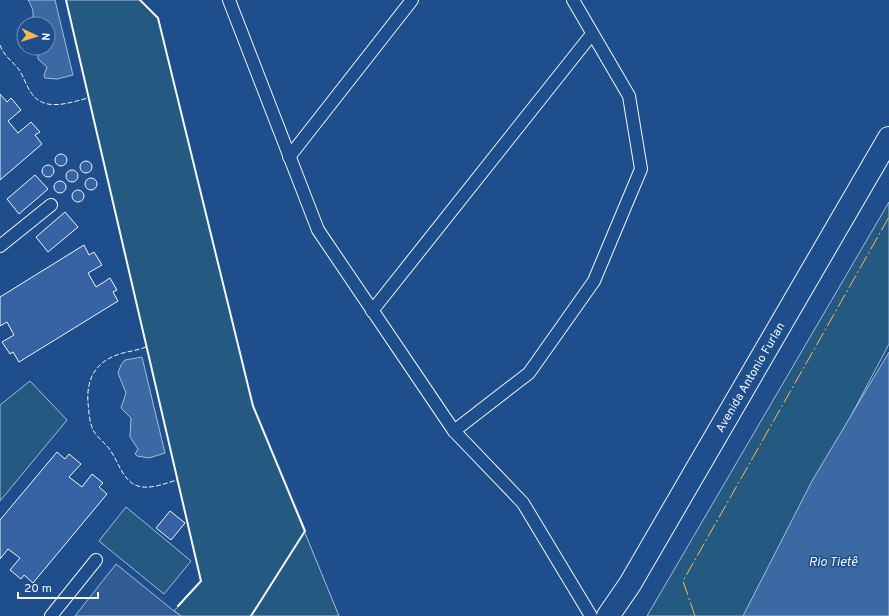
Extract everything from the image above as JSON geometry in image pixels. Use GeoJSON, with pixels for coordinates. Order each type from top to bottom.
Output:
{"type":"FeatureCollection","features":[{"type":"Feature","properties":{"kind":"main road","name":"Avenida Antonio Furlan"},"geometry":{"type":"LineString","coordinates":[[608,616],[630,584],[889,138]]}},
{"type":"Feature","properties":{"kind":"lane"},"geometry":{"type":"LineString","coordinates":[[229,0],[318,230],[454,431],[523,503],[590,616]]}},
{"type":"Feature","properties":{"kind":"lane"},"geometry":{"type":"LineString","coordinates":[[290,157],[412,0]]}},
{"type":"Feature","properties":{"kind":"lane"},"geometry":{"type":"LineString","coordinates":[[454,431],[529,373],[594,280],[641,170],[629,96],[573,0]]}},
{"type":"Feature","properties":{"kind":"lane"},"geometry":{"type":"LineString","coordinates":[[372,311],[592,34]]}},
{"type":"Feature","properties":{"kind":"lane"},"geometry":{"type":"LineString","coordinates":[[0,246],[51,205]]}},
{"type":"Feature","properties":{"kind":"lane"},"geometry":{"type":"LineString","coordinates":[[50,616],[96,560]]}},
{"type":"Feature","properties":{"kind":"shaded area"},"geometry":{"type":"Polygon","coordinates":[[[66,0],[140,0],[158,18],[253,406],[339,616],[181,616],[174,611],[201,581],[66,0]]]}},
{"type":"Feature","properties":{"kind":"shaded area"},"geometry":{"type":"Polygon","coordinates":[[[889,202],[889,344],[745,616],[647,616],[889,202]]]}},
{"type":"Feature","properties":{"kind":"shaded area"},"geometry":{"type":"Polygon","coordinates":[[[30,381],[67,420],[0,501],[0,405],[30,381]]]}},
{"type":"Feature","properties":{"kind":"shaded area"},"geometry":{"type":"Polygon","coordinates":[[[126,507],[191,561],[164,594],[99,541],[126,507]]]}},
{"type":"Feature","properties":{"kind":"shaded area"},"geometry":{"type":"Polygon","coordinates":[[[116,564],[174,611],[181,616],[75,616],[116,564]]]}},
{"type":"Feature","properties":{"kind":"water"},"geometry":{"type":"Polygon","coordinates":[[[28,0],[55,0],[73,75],[57,79],[45,78],[44,75],[47,67],[38,59],[38,56],[56,56],[56,16],[33,16],[28,0]]]}},
{"type":"Feature","properties":{"kind":"water","name":"Rio Tietê"},"geometry":{"type":"Polygon","coordinates":[[[889,352],[889,616],[743,616],[812,481],[889,352]]]}},
{"type":"Feature","properties":{"kind":"water"},"geometry":{"type":"Polygon","coordinates":[[[142,357],[165,453],[149,458],[137,456],[135,454],[138,449],[130,437],[131,418],[121,408],[126,393],[118,373],[125,360],[142,357]]]}},
{"type":"Feature","properties":{"kind":"building"},"geometry":{"type":"Polygon","coordinates":[[[0,94],[7,102],[11,98],[21,110],[8,121],[18,133],[31,122],[40,132],[35,135],[42,144],[0,180],[0,94]]]}},
{"type":"Feature","properties":{"kind":"building"},"geometry":{"type":"Polygon","coordinates":[[[61,154],[65,156],[67,160],[65,164],[61,166],[57,164],[55,160],[57,156],[61,154]]]}},
{"type":"Feature","properties":{"kind":"building"},"geometry":{"type":"Polygon","coordinates":[[[84,161],[88,161],[92,167],[88,173],[84,173],[80,169],[80,165],[84,161]]]}},
{"type":"Feature","properties":{"kind":"building"},"geometry":{"type":"Polygon","coordinates":[[[46,165],[50,165],[54,171],[50,177],[46,177],[42,173],[42,169],[46,165]]]}},
{"type":"Feature","properties":{"kind":"building"},"geometry":{"type":"Polygon","coordinates":[[[70,170],[74,170],[78,176],[74,182],[70,182],[66,178],[66,174],[70,170]]]}},
{"type":"Feature","properties":{"kind":"building"},"geometry":{"type":"Polygon","coordinates":[[[35,175],[48,189],[19,214],[7,199],[35,175]]]}},
{"type":"Feature","properties":{"kind":"building"},"geometry":{"type":"Polygon","coordinates":[[[89,178],[93,178],[97,184],[93,190],[89,190],[85,186],[85,182],[89,178]]]}},
{"type":"Feature","properties":{"kind":"building"},"geometry":{"type":"Polygon","coordinates":[[[58,181],[62,181],[66,187],[62,193],[58,193],[54,189],[54,185],[58,181]]]}},
{"type":"Feature","properties":{"kind":"building"},"geometry":{"type":"Polygon","coordinates":[[[76,190],[80,190],[84,196],[80,202],[76,202],[72,198],[72,194],[76,190]]]}},
{"type":"Feature","properties":{"kind":"building"},"geometry":{"type":"Polygon","coordinates":[[[65,212],[78,227],[48,252],[36,237],[65,212]]]}},
{"type":"Feature","properties":{"kind":"building"},"geometry":{"type":"Polygon","coordinates":[[[84,245],[89,255],[94,252],[102,265],[88,273],[96,287],[110,278],[117,290],[113,292],[118,301],[19,362],[13,352],[10,354],[2,342],[14,335],[7,322],[0,326],[0,297],[84,245]]]}},
{"type":"Feature","properties":{"kind":"building"},"geometry":{"type":"Polygon","coordinates":[[[57,452],[65,459],[69,454],[81,464],[69,477],[82,487],[92,474],[103,483],[99,487],[107,494],[33,583],[24,575],[21,579],[10,570],[20,558],[8,549],[0,559],[0,520],[57,452]]]}},
{"type":"Feature","properties":{"kind":"building"},"geometry":{"type":"Polygon","coordinates":[[[170,511],[185,523],[171,540],[156,528],[170,511]]]}},
{"type":"Feature","properties":{"kind":"fence"},"geometry":{"type":"LineString","coordinates":[[0,45],[4,53],[20,71],[35,98],[42,102],[56,105],[88,98]]}},
{"type":"Feature","properties":{"kind":"fence"},"geometry":{"type":"LineString","coordinates":[[146,347],[114,356],[106,360],[95,371],[89,385],[89,416],[93,430],[115,457],[125,477],[133,484],[148,487],[158,486],[177,480]]}},
{"type":"Feature","properties":{"kind":"wall"},"geometry":{"type":"LineString","coordinates":[[66,0],[201,581],[178,606]]}},
{"type":"Feature","properties":{"kind":"wall"},"geometry":{"type":"LineString","coordinates":[[140,0],[158,18],[253,406],[305,531],[251,616]]}},
{"type":"Feature","properties":{"kind":"power"},"geometry":{"type":"LineString","coordinates":[[695,616],[683,581],[889,217]]}}]}
